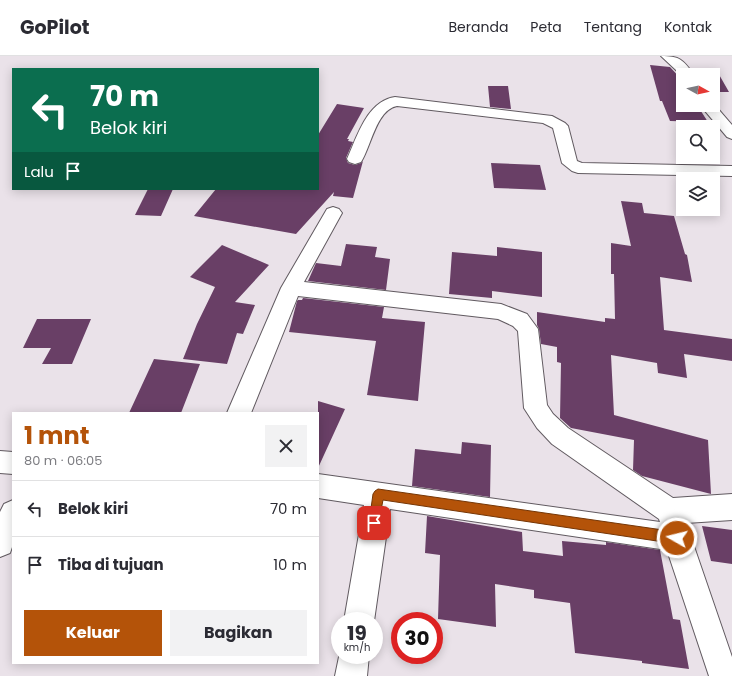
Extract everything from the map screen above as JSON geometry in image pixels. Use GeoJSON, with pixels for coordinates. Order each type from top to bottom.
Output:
{"type":"FeatureCollection","features":[{"type":"Feature","properties":{"kind":"street"},"geometry":{"type":"LineString","coordinates":[[667,56],[682,68]]}},
{"type":"Feature","properties":{"kind":"street"},"geometry":{"type":"LineString","coordinates":[[355,159],[370,125],[382,107],[392,102],[405,102],[547,119],[560,126],[570,163],[578,168],[732,171]]}},
{"type":"Feature","properties":{"kind":"street"},"geometry":{"type":"LineString","coordinates":[[713,112],[732,134]]}},
{"type":"Feature","properties":{"kind":"street"},"geometry":{"type":"LineString","coordinates":[[239,412],[291,288],[333,212]]}},
{"type":"Feature","properties":{"kind":"street"},"geometry":{"type":"LineString","coordinates":[[291,288],[501,312],[520,320],[528,329],[536,408],[545,421],[560,436],[670,511],[732,507]]}},
{"type":"Feature","properties":{"kind":"street"},"geometry":{"type":"LineString","coordinates":[[0,462],[12,463]]}},
{"type":"Feature","properties":{"kind":"street"},"geometry":{"type":"LineString","coordinates":[[319,486],[677,538]]}},
{"type":"Feature","properties":{"kind":"street"},"geometry":{"type":"LineString","coordinates":[[360,612],[378,494]]}},
{"type":"Feature","properties":{"kind":"street"},"geometry":{"type":"LineString","coordinates":[[670,511],[677,538],[724,676]]}},
{"type":"Feature","properties":{"kind":"street"},"geometry":{"type":"LineString","coordinates":[[0,544],[12,515]]}},
{"type":"Feature","properties":{"kind":"street"},"geometry":{"type":"LineString","coordinates":[[351,676],[353,664]]}},
{"type":"Feature","properties":{"kind":"building"},"geometry":{"type":"Polygon","coordinates":[[[650,65],[670,67],[676,74],[676,112],[702,112],[707,120],[670,121],[662,101],[660,101],[650,65]]]}},
{"type":"Feature","properties":{"kind":"building"},"geometry":{"type":"Polygon","coordinates":[[[720,76],[729,92],[720,92],[720,76]]]}},
{"type":"Feature","properties":{"kind":"building"},"geometry":{"type":"Polygon","coordinates":[[[488,86],[508,86],[511,109],[490,107],[488,86]]]}},
{"type":"Feature","properties":{"kind":"building"},"geometry":{"type":"Polygon","coordinates":[[[337,104],[364,108],[347,139],[349,139],[348,141],[353,142],[346,158],[348,163],[355,165],[363,161],[353,198],[333,196],[334,192],[296,234],[194,216],[215,190],[319,190],[319,133],[337,104]]]}},
{"type":"Feature","properties":{"kind":"building"},"geometry":{"type":"Polygon","coordinates":[[[491,163],[540,165],[546,190],[494,188],[491,163]]]}},
{"type":"Feature","properties":{"kind":"building"},"geometry":{"type":"Polygon","coordinates":[[[148,190],[173,190],[161,216],[135,215],[148,190]]]}},
{"type":"Feature","properties":{"kind":"building"},"geometry":{"type":"Polygon","coordinates":[[[621,201],[642,203],[644,213],[674,216],[685,254],[687,255],[692,282],[660,277],[664,330],[732,339],[732,361],[684,354],[687,378],[658,373],[657,363],[611,355],[614,415],[708,440],[711,494],[642,476],[633,470],[634,440],[571,428],[560,418],[561,363],[557,362],[557,347],[541,344],[537,325],[537,312],[605,322],[605,318],[615,319],[614,274],[611,274],[611,243],[631,246],[621,201]]]}},
{"type":"Feature","properties":{"kind":"building"},"geometry":{"type":"Polygon","coordinates":[[[346,244],[377,247],[375,257],[390,259],[386,290],[308,281],[316,263],[341,266],[346,244]]]}},
{"type":"Feature","properties":{"kind":"building"},"geometry":{"type":"Polygon","coordinates":[[[222,245],[269,265],[235,302],[255,305],[243,334],[237,333],[227,364],[183,359],[197,324],[215,287],[190,277],[222,245]]]}},
{"type":"Feature","properties":{"kind":"building"},"geometry":{"type":"Polygon","coordinates":[[[497,247],[542,252],[542,297],[492,291],[492,298],[449,294],[452,252],[497,256],[497,247]]]}},
{"type":"Feature","properties":{"kind":"building"},"geometry":{"type":"Polygon","coordinates":[[[303,298],[384,307],[382,318],[425,322],[418,401],[367,395],[376,341],[289,332],[297,301],[302,300],[303,298]]]}},
{"type":"Feature","properties":{"kind":"building"},"geometry":{"type":"Polygon","coordinates":[[[37,319],[91,319],[72,364],[42,364],[51,348],[23,348],[37,319]]]}},
{"type":"Feature","properties":{"kind":"building"},"geometry":{"type":"Polygon","coordinates":[[[154,359],[200,364],[181,412],[129,412],[154,359]]]}},
{"type":"Feature","properties":{"kind":"building"},"geometry":{"type":"Polygon","coordinates":[[[318,401],[345,409],[319,466],[319,412],[318,401]]]}},
{"type":"Feature","properties":{"kind":"building"},"geometry":{"type":"Polygon","coordinates":[[[462,442],[491,445],[490,497],[412,486],[415,449],[461,454],[462,442]]]}},
{"type":"Feature","properties":{"kind":"building"},"geometry":{"type":"Polygon","coordinates":[[[427,516],[522,532],[523,551],[563,556],[562,541],[606,545],[606,542],[660,550],[673,619],[680,620],[689,669],[642,663],[642,661],[575,653],[570,603],[534,598],[534,590],[495,584],[496,627],[443,620],[443,612],[438,612],[440,555],[425,553],[427,516]]]}},
{"type":"Feature","properties":{"kind":"building"},"geometry":{"type":"Polygon","coordinates":[[[702,526],[732,530],[732,564],[711,561],[702,526]]]}},
{"type":"Feature","properties":{"kind":"route"},"geometry":{"type":"LineString","coordinates":[[374,523],[378,494],[677,538]]}}]}
